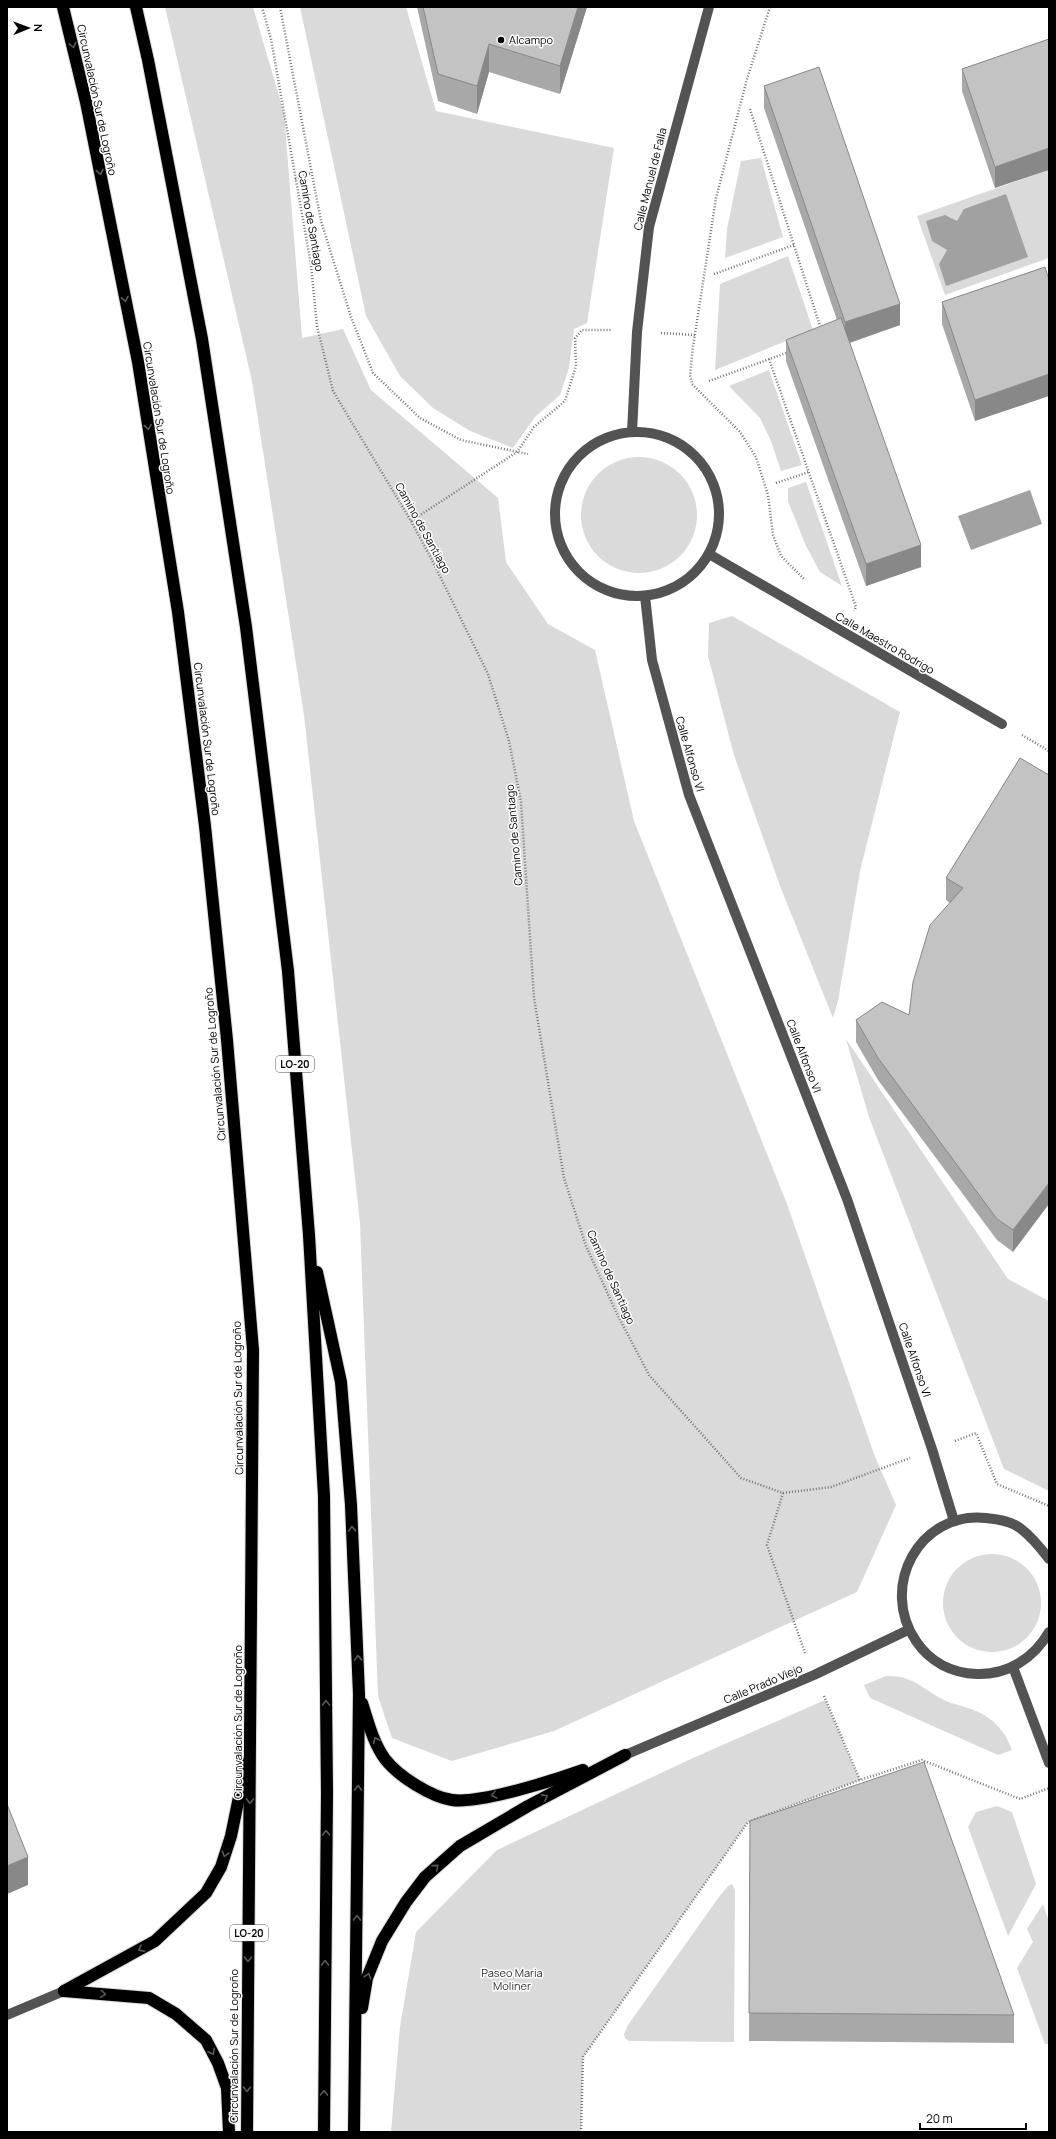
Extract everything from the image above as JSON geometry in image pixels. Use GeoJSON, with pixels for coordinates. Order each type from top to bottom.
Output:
{"type":"FeatureCollection","features":[{"type":"Feature","properties":{"kind":"highway","name":"Circunvalación Sur de Logroño"},"geometry":{"type":"LineString","coordinates":[[64,7],[86,102],[138,362],[178,612],[205,826],[227,1040],[253,1350],[247,2132]]}},
{"type":"Feature","properties":{"kind":"highway","name":"LO-20"},"geometry":{"type":"LineString","coordinates":[[136,7],[148,60],[202,339],[246,627],[288,971],[309,1235],[324,1496],[327,1793],[324,2132]]}},
{"type":"Feature","properties":{"kind":"highway"},"geometry":{"type":"LineString","coordinates":[[309,1235],[341,1382],[351,1505],[359,1694],[354,2132]]}},
{"type":"Feature","properties":{"kind":"highway"},"geometry":{"type":"LineString","coordinates":[[359,1694],[373,1734],[386,1760],[420,1789],[452,1800],[482,1798],[558,1779],[625,1755]]}},
{"type":"Feature","properties":{"kind":"highway"},"geometry":{"type":"LineString","coordinates":[[64,1991],[155,1941],[206,1893],[221,1867],[231,1836],[251,1734]]}},
{"type":"Feature","properties":{"kind":"highway"},"geometry":{"type":"LineString","coordinates":[[356,2041],[367,1978],[382,1941],[406,1902],[425,1877],[460,1846],[528,1806],[625,1755]]}},
{"type":"Feature","properties":{"kind":"highway"},"geometry":{"type":"LineString","coordinates":[[64,1991],[149,1998],[176,2014],[206,2040],[218,2063],[227,2088],[229,2132]]}},
{"type":"Feature","properties":{"kind":"street","name":"Calle Manuel de Falla"},"geometry":{"type":"LineString","coordinates":[[632,432],[637,332],[649,227],[709,7]]}},
{"type":"Feature","properties":{"kind":"street"},"geometry":{"type":"LineString","coordinates":[[632,432],[657,434],[680,444],[702,466],[712,481],[718,506],[718,531],[709,554],[697,570],[682,583],[664,592],[645,596],[619,595],[595,585],[575,568],[561,546],[555,521],[557,495],[568,471],[584,451],[607,438],[632,432]]}},
{"type":"Feature","properties":{"kind":"street","name":"Calle Maestro Rodrigo"},"geometry":{"type":"LineString","coordinates":[[709,554],[1002,724]]}},
{"type":"Feature","properties":{"kind":"street","name":"Calle Alfonso VI"},"geometry":{"type":"LineString","coordinates":[[645,596],[652,660],[689,796],[847,1199],[932,1449],[954,1521]]}},
{"type":"Feature","properties":{"kind":"street"},"geometry":{"type":"LineString","coordinates":[[1049,1559],[1036,1541],[1019,1527],[998,1519],[983,1517],[954,1521],[930,1534],[912,1554],[902,1578],[901,1605],[908,1630],[922,1651],[942,1666],[965,1673],[989,1674],[1013,1667],[1034,1653],[1049,1632]]}},
{"type":"Feature","properties":{"kind":"street","name":"Calle Prado Viejo"},"geometry":{"type":"LineString","coordinates":[[625,1755],[814,1675],[908,1630]]}},
{"type":"Feature","properties":{"kind":"street"},"geometry":{"type":"LineString","coordinates":[[1013,1667],[1049,1763]]}},
{"type":"Feature","properties":{"kind":"street"},"geometry":{"type":"LineString","coordinates":[[7,2015],[64,1991]]}},
{"type":"Feature","properties":{"kind":"path","name":"Camino de Santiago"},"geometry":{"type":"LineString","coordinates":[[262,7],[271,39],[311,265],[317,326],[333,391],[411,521],[488,674],[509,741],[521,802],[534,998],[564,1178],[586,1246],[617,1314],[649,1375],[741,1478],[783,1493],[831,1487],[912,1457]]}},
{"type":"Feature","properties":{"kind":"path"},"geometry":{"type":"LineString","coordinates":[[280,7],[321,221],[351,317],[372,372],[420,418],[462,440],[528,454]]}},
{"type":"Feature","properties":{"kind":"path"},"geometry":{"type":"LineString","coordinates":[[770,7],[747,79],[716,198],[690,375],[692,384],[740,432],[756,457],[768,495],[773,535],[781,556],[793,570],[804,579],[807,595],[801,608]]}},
{"type":"Feature","properties":{"kind":"path"},"geometry":{"type":"LineString","coordinates":[[750,109],[822,332]]}},
{"type":"Feature","properties":{"kind":"path"},"geometry":{"type":"LineString","coordinates":[[296,179],[312,173]]}},
{"type":"Feature","properties":{"kind":"path"},"geometry":{"type":"LineString","coordinates":[[714,274],[794,245]]}},
{"type":"Feature","properties":{"kind":"path"},"geometry":{"type":"LineString","coordinates":[[411,521],[516,452],[534,427],[564,401],[576,366],[575,338],[582,330],[596,329],[695,336]]}},
{"type":"Feature","properties":{"kind":"path"},"geometry":{"type":"LineString","coordinates":[[709,382],[790,352]]}},
{"type":"Feature","properties":{"kind":"path"},"geometry":{"type":"LineString","coordinates":[[770,359],[856,607]]}},
{"type":"Feature","properties":{"kind":"path"},"geometry":{"type":"LineString","coordinates":[[776,483],[808,472]]}},
{"type":"Feature","properties":{"kind":"path"},"geometry":{"type":"LineString","coordinates":[[1002,724],[1049,751]]}},
{"type":"Feature","properties":{"kind":"path"},"geometry":{"type":"LineString","coordinates":[[953,1442],[976,1433],[997,1484],[1049,1506]]}},
{"type":"Feature","properties":{"kind":"path"},"geometry":{"type":"LineString","coordinates":[[783,1493],[767,1545],[799,1638],[860,1780]]}},
{"type":"Feature","properties":{"kind":"path"},"geometry":{"type":"LineString","coordinates":[[581,2132],[583,2057],[748,1822],[860,1780],[922,1760],[1020,1799],[1049,1788]]}},
{"type":"Feature","properties":{"kind":"green space"},"geometry":{"type":"Polygon","coordinates":[[[165,7],[253,7],[284,113],[302,338],[343,329],[371,390],[498,498],[506,562],[548,624],[595,650],[634,821],[787,1204],[874,1454],[896,1505],[857,1592],[554,1731],[452,1761],[392,1738],[378,1696],[360,1223],[304,715],[252,381],[165,7]]]}},
{"type":"Feature","properties":{"kind":"green space"},"geometry":{"type":"Polygon","coordinates":[[[300,7],[406,7],[436,111],[614,148],[587,323],[574,329],[569,368],[560,395],[535,417],[513,448],[470,431],[433,408],[400,376],[366,316],[300,7]]]}},
{"type":"Feature","properties":{"kind":"green space"},"geometry":{"type":"Polygon","coordinates":[[[761,158],[783,237],[725,258],[727,229],[741,161],[761,158]]]}},
{"type":"Feature","properties":{"kind":"green space"},"geometry":{"type":"Polygon","coordinates":[[[1049,170],[1049,258],[945,295],[917,216],[1049,170]]]}},
{"type":"Feature","properties":{"kind":"green space"},"geometry":{"type":"Polygon","coordinates":[[[788,256],[813,330],[715,370],[720,284],[788,256]]]}},
{"type":"Feature","properties":{"kind":"green space"},"geometry":{"type":"Polygon","coordinates":[[[769,370],[802,465],[781,471],[771,441],[760,418],[729,386],[769,370]]]}},
{"type":"Feature","properties":{"kind":"green space"},"geometry":{"type":"Polygon","coordinates":[[[639,457],[650,458],[661,462],[680,474],[692,493],[696,504],[696,526],[692,537],[680,556],[661,568],[650,572],[639,573],[628,572],[617,568],[598,556],[586,537],[582,526],[581,515],[582,504],[586,493],[598,474],[617,462],[628,458],[639,457]]]}},
{"type":"Feature","properties":{"kind":"green space"},"geometry":{"type":"Polygon","coordinates":[[[806,482],[842,586],[820,572],[806,546],[788,501],[788,488],[806,482]]]}},
{"type":"Feature","properties":{"kind":"green space"},"geometry":{"type":"Polygon","coordinates":[[[732,616],[900,712],[860,871],[838,1001],[833,1018],[780,886],[734,755],[708,656],[709,623],[732,616]]]}},
{"type":"Feature","properties":{"kind":"green space"},"geometry":{"type":"Polygon","coordinates":[[[846,1039],[1008,1279],[1049,1301],[1049,1491],[1004,1469],[869,1117],[846,1039]]]}},
{"type":"Feature","properties":{"kind":"green space"},"geometry":{"type":"Polygon","coordinates":[[[992,1554],[1011,1558],[1026,1569],[1037,1584],[1041,1603],[1037,1622],[1026,1637],[1011,1648],[992,1652],[973,1648],[958,1637],[947,1622],[943,1603],[947,1584],[958,1569],[973,1558],[992,1554]]]}},
{"type":"Feature","properties":{"kind":"green space"},"geometry":{"type":"Polygon","coordinates":[[[886,1676],[895,1676],[910,1680],[944,1700],[972,1709],[982,1714],[994,1722],[1003,1732],[1012,1750],[998,1755],[870,1698],[864,1685],[886,1676]]]}},
{"type":"Feature","properties":{"kind":"green space","name":"Paseo Maria Moliner"},"geometry":{"type":"Polygon","coordinates":[[[825,1700],[860,1780],[748,1822],[583,2057],[581,2132],[391,2132],[400,2027],[416,1932],[497,1850],[693,1758],[825,1700]]]}},
{"type":"Feature","properties":{"kind":"green space"},"geometry":{"type":"Polygon","coordinates":[[[997,1806],[1012,1812],[1036,1884],[1008,1936],[968,1827],[976,1812],[997,1806]]]}},
{"type":"Feature","properties":{"kind":"green space"},"geometry":{"type":"Polygon","coordinates":[[[732,1884],[735,1890],[734,2042],[629,2041],[625,2038],[624,2034],[628,2025],[719,1897],[728,1886],[732,1884]]]}},
{"type":"Feature","properties":{"kind":"green space"},"geometry":{"type":"Polygon","coordinates":[[[1043,1904],[1049,1921],[1049,2044],[1045,2044],[1017,1968],[1033,1942],[1027,1929],[1043,1904]]]}},
{"type":"Feature","properties":{"kind":"shaded area"},"geometry":{"type":"Polygon","coordinates":[[[1006,194],[1028,257],[946,286],[939,264],[947,250],[932,241],[926,221],[945,215],[957,221],[964,209],[1006,194]]]}},
{"type":"Feature","properties":{"kind":"shaded area"},"geometry":{"type":"Polygon","coordinates":[[[1030,490],[1042,524],[971,550],[958,516],[1030,490]]]}},
{"type":"Feature","properties":{"kind":"building","name":"Alcampo"},"geometry":{"type":"Polygon","coordinates":[[[423,7],[578,7],[560,66],[489,44],[477,86],[438,74],[423,7]]]}},
{"type":"Feature","properties":{"kind":"building"},"geometry":{"type":"Polygon","coordinates":[[[1049,39],[1049,148],[995,167],[962,69],[1049,39]]]}},
{"type":"Feature","properties":{"kind":"building"},"geometry":{"type":"Polygon","coordinates":[[[819,67],[900,304],[845,322],[764,86],[819,67]]]}},
{"type":"Feature","properties":{"kind":"building"},"geometry":{"type":"Polygon","coordinates":[[[1045,267],[1049,280],[1049,374],[975,400],[942,302],[1045,267]]]}},
{"type":"Feature","properties":{"kind":"building"},"geometry":{"type":"Polygon","coordinates":[[[841,318],[921,545],[866,564],[786,340],[841,318]]]}},
{"type":"Feature","properties":{"kind":"building"},"geometry":{"type":"Polygon","coordinates":[[[1020,758],[1049,775],[1049,1183],[1013,1230],[997,1219],[878,1058],[856,1020],[882,1002],[909,1015],[913,982],[930,925],[963,888],[946,878],[1020,758]]]}},
{"type":"Feature","properties":{"kind":"building"},"geometry":{"type":"Polygon","coordinates":[[[924,1762],[1014,2015],[749,2013],[750,1821],[924,1762]]]}},
{"type":"Feature","properties":{"kind":"building"},"geometry":{"type":"Polygon","coordinates":[[[7,1804],[28,1857],[7,1866],[7,1804]]]}},
{"type":"Feature","properties":{"kind":"place","name":"Alcampo"},"geometry":{"type":"Point","coordinates":[501,40]}}]}
